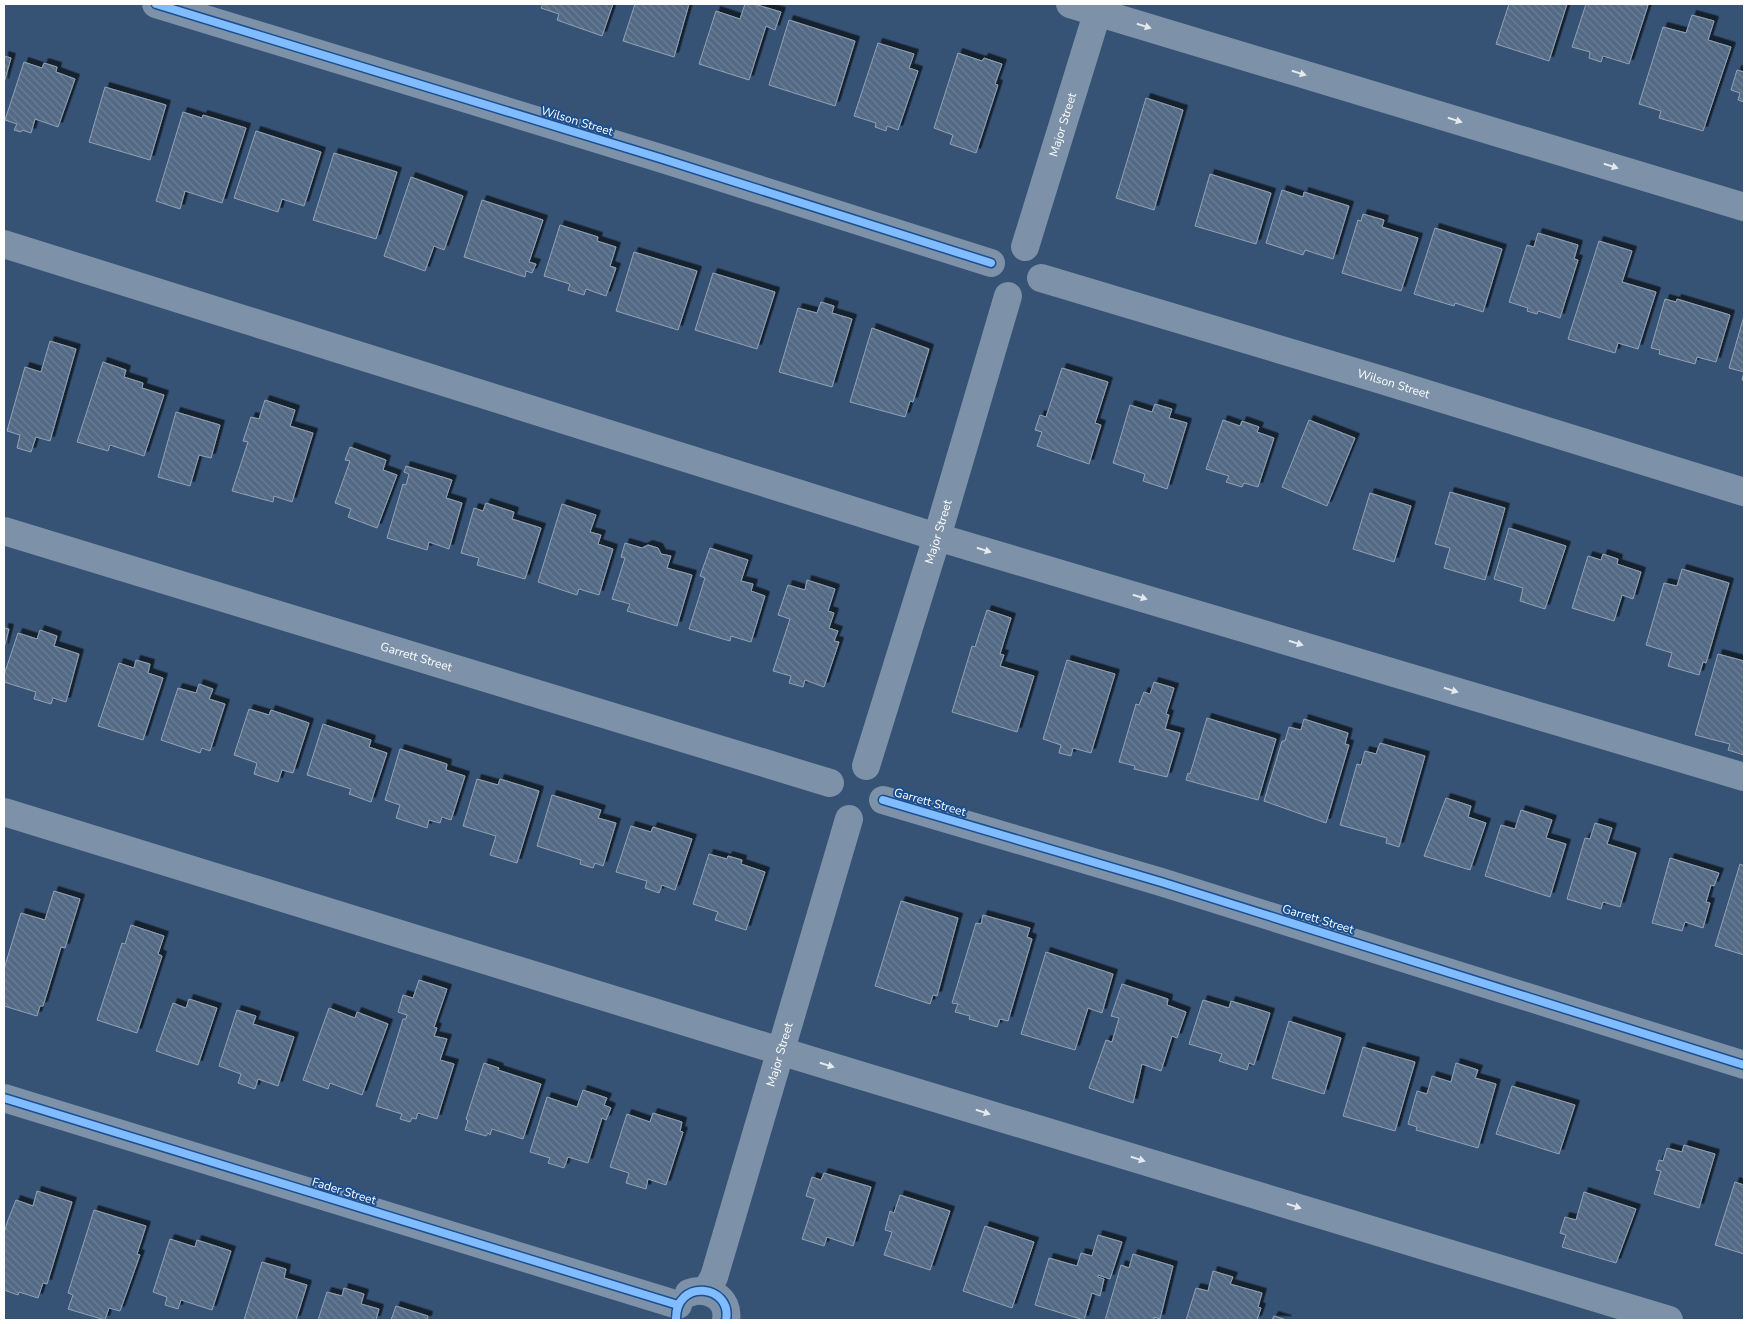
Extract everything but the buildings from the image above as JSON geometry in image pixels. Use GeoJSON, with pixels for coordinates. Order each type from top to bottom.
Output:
{"type":"FeatureCollection","features":[{"type":"Feature","properties":{"kind":"street","name":"Wilson Street"},"geometry":{"type":"LineString","coordinates":[[156,4],[663,159],[991,263]]}},
{"type":"Feature","properties":{"kind":"street"},"geometry":{"type":"LineString","coordinates":[[1070,4],[1098,8],[1744,207]]}},
{"type":"Feature","properties":{"kind":"street","name":"Major Street"},"geometry":{"type":"LineString","coordinates":[[1025,247],[1098,8]]}},
{"type":"Feature","properties":{"kind":"street"},"geometry":{"type":"LineString","coordinates":[[4,244],[937,537],[1744,777]]}},
{"type":"Feature","properties":{"kind":"street"},"geometry":{"type":"LineString","coordinates":[[1010,245],[1025,247],[1035,253],[1040,260],[1041,278],[1038,286],[1024,296],[1008,296],[1001,292],[991,280],[991,263],[1002,249],[1010,245]]}},
{"type":"Feature","properties":{"kind":"street","name":"Wilson Street"},"geometry":{"type":"LineString","coordinates":[[1041,278],[1385,380],[1744,492]]}},
{"type":"Feature","properties":{"kind":"street","name":"Major Street"},"geometry":{"type":"LineString","coordinates":[[866,766],[937,537],[1008,296]]}},
{"type":"Feature","properties":{"kind":"street","name":"Garrett Street"},"geometry":{"type":"LineString","coordinates":[[4,531],[830,783]]}},
{"type":"Feature","properties":{"kind":"street"},"geometry":{"type":"LineString","coordinates":[[857,764],[866,766],[879,776],[884,791],[883,800],[873,814],[866,818],[849,819],[841,815],[830,801],[830,783],[840,769],[857,764]]}},
{"type":"Feature","properties":{"kind":"street","name":"Garrett Street"},"geometry":{"type":"LineString","coordinates":[[883,800],[1171,885],[1744,1065]]}},
{"type":"Feature","properties":{"kind":"street"},"geometry":{"type":"LineString","coordinates":[[4,812],[780,1051],[1669,1320]]}},
{"type":"Feature","properties":{"kind":"street","name":"Major Street"},"geometry":{"type":"LineString","coordinates":[[706,1291],[714,1277],[849,819]]}},
{"type":"Feature","properties":{"kind":"street","name":"Fader Street"},"geometry":{"type":"LineString","coordinates":[[4,1098],[677,1313]]}},
{"type":"Feature","properties":{"kind":"street"},"geometry":{"type":"LineString","coordinates":[[677,1313],[690,1293],[706,1291],[721,1300],[725,1307],[726,1320]]}},
{"type":"Feature","properties":{"kind":"cycle path"},"geometry":{"type":"LineString","coordinates":[[156,4],[663,159],[991,263]]}},
{"type":"Feature","properties":{"kind":"cycle path"},"geometry":{"type":"LineString","coordinates":[[883,800],[1161,882],[1744,1065]]}},
{"type":"Feature","properties":{"kind":"cycle path"},"geometry":{"type":"LineString","coordinates":[[4,1098],[678,1305]]}},
{"type":"Feature","properties":{"kind":"cycle path"},"geometry":{"type":"LineString","coordinates":[[676,1320],[678,1306],[684,1297],[693,1292],[703,1291],[713,1293],[721,1299],[726,1308],[726,1320]]}}]}
